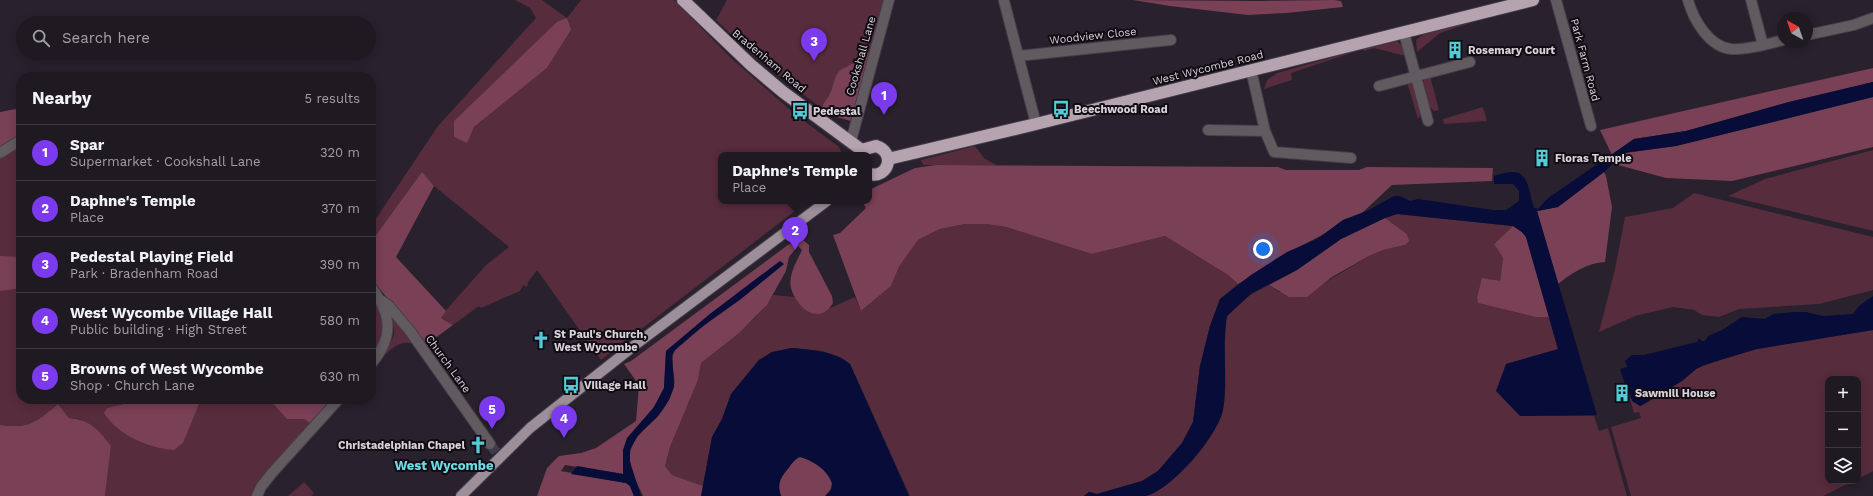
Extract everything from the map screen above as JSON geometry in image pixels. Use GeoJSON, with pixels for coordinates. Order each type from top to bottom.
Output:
{"type":"FeatureCollection","features":[{"type":"Feature","properties":{"kind":"highway","name":"Bradenham Road"},"geometry":{"type":"LineString","coordinates":[[683,0],[751,65],[783,92],[851,141],[861,152]]}},
{"type":"Feature","properties":{"kind":"highway","name":"West Wycombe Road"},"geometry":{"type":"LineString","coordinates":[[888,159],[1036,124],[1533,0]]}},
{"type":"Feature","properties":{"kind":"highway"},"geometry":{"type":"LineString","coordinates":[[863,152],[871,146],[876,146],[885,151],[888,159],[886,168],[882,172],[872,174]]}},
{"type":"Feature","properties":{"kind":"main road"},"geometry":{"type":"LineString","coordinates":[[461,496],[495,451],[530,428],[635,345],[823,204]]}},
{"type":"Feature","properties":{"kind":"street","name":"Cookshall Lane"},"geometry":{"type":"LineString","coordinates":[[851,141],[889,0]]}},
{"type":"Feature","properties":{"kind":"street","name":"Park Farm Road"},"geometry":{"type":"LineString","coordinates":[[1556,0],[1591,126]]}},
{"type":"Feature","properties":{"kind":"street"},"geometry":{"type":"LineString","coordinates":[[1688,0],[1691,10],[1705,32],[1716,43],[1731,49],[1763,45],[1777,42]]}},
{"type":"Feature","properties":{"kind":"street"},"geometry":{"type":"LineString","coordinates":[[1751,0],[1763,45]]}},
{"type":"Feature","properties":{"kind":"street"},"geometry":{"type":"LineString","coordinates":[[1004,1],[1036,124]]}},
{"type":"Feature","properties":{"kind":"street"},"geometry":{"type":"LineString","coordinates":[[1813,34],[1854,25],[1873,18]]}},
{"type":"Feature","properties":{"kind":"street"},"geometry":{"type":"LineString","coordinates":[[1404,33],[1428,122]]}},
{"type":"Feature","properties":{"kind":"street","name":"Woodview Close"},"geometry":{"type":"LineString","coordinates":[[1018,56],[1171,40]]}},
{"type":"Feature","properties":{"kind":"street"},"geometry":{"type":"LineString","coordinates":[[1378,86],[1470,62]]}},
{"type":"Feature","properties":{"kind":"street"},"geometry":{"type":"LineString","coordinates":[[1251,70],[1265,131],[1274,152],[1351,158]]}},
{"type":"Feature","properties":{"kind":"street"},"geometry":{"type":"LineString","coordinates":[[1208,130],[1265,131]]}},
{"type":"Feature","properties":{"kind":"street"},"geometry":{"type":"LineString","coordinates":[[0,153],[16,143]]}},
{"type":"Feature","properties":{"kind":"street","name":"Church Lane"},"geometry":{"type":"LineString","coordinates":[[376,293],[382,301],[389,306],[410,332],[495,451]]}},
{"type":"Feature","properties":{"kind":"street"},"geometry":{"type":"LineString","coordinates":[[376,356],[385,343],[389,333],[382,301]]}},
{"type":"Feature","properties":{"kind":"street"},"geometry":{"type":"LineString","coordinates":[[257,496],[261,487],[272,473],[334,404]]}},
{"type":"Feature","properties":{"kind":"shaded area"},"geometry":{"type":"Polygon","coordinates":[[[515,0],[542,0],[567,18],[581,0],[674,0],[731,58],[796,115],[839,147],[841,152],[718,152],[718,204],[804,204],[601,360],[537,270],[528,282],[527,287],[523,285],[520,291],[481,308],[479,306],[453,325],[440,317],[486,265],[509,247],[434,186],[422,173],[376,235],[376,219],[438,126],[536,18],[530,8],[515,0]],[[571,30],[474,127],[547,68],[571,30]]]}},
{"type":"Feature","properties":{"kind":"shaded area"},"geometry":{"type":"Polygon","coordinates":[[[727,0],[886,0],[851,121],[830,115],[756,58],[716,20],[727,0]]]}},
{"type":"Feature","properties":{"kind":"shaded area"},"geometry":{"type":"Polygon","coordinates":[[[1133,0],[1334,0],[1341,1],[1343,7],[1287,13],[1248,15],[1133,0]]]}},
{"type":"Feature","properties":{"kind":"shaded area"},"geometry":{"type":"Polygon","coordinates":[[[567,18],[571,30],[547,68],[474,127],[467,143],[454,137],[454,121],[557,22],[567,18]]]}},
{"type":"Feature","properties":{"kind":"shaded area"},"geometry":{"type":"Polygon","coordinates":[[[1477,21],[1440,33],[1417,52],[1416,40],[1424,34],[1477,21]]]}},
{"type":"Feature","properties":{"kind":"shaded area"},"geometry":{"type":"Polygon","coordinates":[[[1397,41],[1405,49],[1406,56],[1374,48],[1364,51],[1363,49],[1291,73],[1292,80],[1264,89],[1267,80],[1277,73],[1387,42],[1397,41]]]}},
{"type":"Feature","properties":{"kind":"shaded area"},"geometry":{"type":"Polygon","coordinates":[[[863,50],[871,53],[851,121],[830,115],[822,109],[829,96],[836,75],[842,69],[858,61],[858,55],[863,50]]]}},
{"type":"Feature","properties":{"kind":"shaded area"},"geometry":{"type":"Polygon","coordinates":[[[1873,68],[1873,82],[1789,102],[1686,131],[1634,139],[1612,155],[1600,130],[1873,68]]]}},
{"type":"Feature","properties":{"kind":"shaded area"},"geometry":{"type":"Polygon","coordinates":[[[1430,76],[1439,110],[1435,111],[1430,106],[1423,88],[1424,80],[1430,76]]]}},
{"type":"Feature","properties":{"kind":"shaded area"},"geometry":{"type":"Polygon","coordinates":[[[1412,81],[1416,84],[1422,113],[1418,119],[1407,82],[1412,81]]]}},
{"type":"Feature","properties":{"kind":"shaded area"},"geometry":{"type":"Polygon","coordinates":[[[1873,82],[1873,97],[1676,146],[1624,153],[1604,172],[1558,207],[1537,211],[1597,415],[1520,416],[1496,391],[1506,364],[1558,349],[1526,237],[1522,232],[1513,226],[1397,214],[1385,218],[1341,239],[1297,270],[1252,293],[1227,316],[1223,410],[1212,433],[1203,447],[1192,461],[1167,485],[1145,496],[1084,496],[1089,492],[1097,494],[1142,481],[1158,471],[1182,443],[1193,422],[1200,366],[1210,326],[1220,299],[1251,275],[1287,252],[1317,239],[1343,220],[1369,210],[1394,196],[1400,196],[1410,201],[1418,199],[1493,210],[1506,210],[1519,201],[1519,191],[1513,184],[1494,184],[1494,176],[1513,172],[1519,173],[1524,177],[1527,182],[1534,208],[1538,209],[1548,198],[1634,139],[1686,131],[1789,102],[1873,82]]]}},
{"type":"Feature","properties":{"kind":"shaded area"},"geometry":{"type":"Polygon","coordinates":[[[1873,97],[1873,147],[1732,181],[1666,178],[1618,165],[1615,161],[1624,153],[1676,146],[1873,97]]]}},
{"type":"Feature","properties":{"kind":"shaded area"},"geometry":{"type":"Polygon","coordinates":[[[1483,107],[1487,121],[1444,124],[1443,119],[1483,107]]]}},
{"type":"Feature","properties":{"kind":"shaded area"},"geometry":{"type":"Polygon","coordinates":[[[16,109],[16,141],[0,150],[0,112],[16,109]]]}},
{"type":"Feature","properties":{"kind":"shaded area"},"geometry":{"type":"Polygon","coordinates":[[[16,141],[16,404],[58,404],[38,420],[19,426],[0,425],[0,150],[16,141]]]}},
{"type":"Feature","properties":{"kind":"shaded area"},"geometry":{"type":"Polygon","coordinates":[[[975,146],[984,158],[996,165],[923,165],[921,160],[975,146]]]}},
{"type":"Feature","properties":{"kind":"shaded area"},"geometry":{"type":"Polygon","coordinates":[[[1873,150],[1873,231],[1728,196],[1765,179],[1873,150]]]}},
{"type":"Feature","properties":{"kind":"shaded area"},"geometry":{"type":"Polygon","coordinates":[[[936,165],[1278,167],[1286,170],[1359,170],[1367,167],[1493,168],[1492,181],[1392,185],[1361,214],[1343,220],[1326,233],[1297,248],[1238,284],[1228,275],[1165,236],[1092,254],[1006,227],[986,224],[965,224],[940,229],[918,240],[899,267],[891,286],[861,311],[833,235],[840,233],[866,208],[864,204],[872,204],[872,189],[915,168],[936,165]]]}},
{"type":"Feature","properties":{"kind":"shaded area"},"geometry":{"type":"Polygon","coordinates":[[[422,172],[434,186],[396,257],[446,311],[441,318],[453,325],[427,344],[376,285],[376,235],[422,172]]]}},
{"type":"Feature","properties":{"kind":"shaded area"},"geometry":{"type":"Polygon","coordinates":[[[1604,172],[1612,207],[1605,262],[1586,266],[1558,284],[1537,211],[1558,207],[1604,172]]]}},
{"type":"Feature","properties":{"kind":"shaded area"},"geometry":{"type":"Polygon","coordinates":[[[1694,193],[1873,237],[1873,290],[1819,304],[1739,309],[1719,317],[1702,315],[1694,310],[1673,307],[1635,316],[1599,332],[1615,269],[1625,217],[1673,208],[1694,193]]]}},
{"type":"Feature","properties":{"kind":"shaded area"},"geometry":{"type":"Polygon","coordinates":[[[1397,214],[1513,226],[1494,244],[1503,258],[1500,281],[1478,303],[1535,317],[1549,317],[1558,350],[1506,364],[1520,416],[1594,416],[1599,431],[1608,428],[1627,496],[1146,496],[1158,490],[1181,472],[1211,437],[1222,412],[1225,398],[1224,327],[1228,315],[1235,306],[1269,285],[1279,292],[1321,285],[1369,256],[1383,250],[1405,245],[1407,234],[1385,218],[1397,214]]]}},
{"type":"Feature","properties":{"kind":"shaded area"},"geometry":{"type":"Polygon","coordinates":[[[1385,218],[1407,234],[1409,241],[1405,245],[1383,250],[1369,256],[1332,277],[1307,297],[1289,297],[1269,285],[1297,270],[1341,239],[1385,218]]]}},
{"type":"Feature","properties":{"kind":"shaded area"},"geometry":{"type":"Polygon","coordinates":[[[965,224],[986,224],[1006,227],[1092,254],[1165,236],[1228,275],[1238,284],[1220,299],[1210,326],[1200,366],[1193,422],[1182,443],[1158,471],[1142,481],[1097,494],[1089,492],[1084,496],[910,496],[850,364],[842,358],[822,351],[792,348],[772,352],[759,360],[731,394],[722,419],[712,437],[703,486],[672,475],[665,466],[670,447],[698,380],[701,363],[755,318],[767,305],[773,295],[795,297],[800,304],[824,312],[855,297],[861,311],[891,286],[899,267],[918,240],[940,229],[965,224]]]}},
{"type":"Feature","properties":{"kind":"shaded area"},"geometry":{"type":"Polygon","coordinates":[[[1513,226],[1522,232],[1526,237],[1549,317],[1535,317],[1478,303],[1477,298],[1482,278],[1500,281],[1503,258],[1494,244],[1513,226]]]}},
{"type":"Feature","properties":{"kind":"shaded area"},"geometry":{"type":"Polygon","coordinates":[[[796,239],[802,239],[809,245],[809,252],[832,296],[833,303],[827,310],[815,314],[809,312],[798,302],[790,283],[794,268],[802,250],[798,246],[789,257],[786,271],[767,305],[739,333],[701,363],[698,380],[670,447],[665,466],[672,475],[703,486],[701,496],[643,496],[632,470],[630,453],[632,447],[639,436],[661,413],[667,403],[674,384],[672,359],[675,350],[780,261],[710,314],[666,351],[664,388],[654,407],[623,450],[623,474],[565,465],[561,471],[626,483],[630,486],[634,496],[537,496],[547,468],[559,456],[581,453],[596,448],[636,421],[639,385],[624,364],[631,361],[796,239]]]}},
{"type":"Feature","properties":{"kind":"shaded area"},"geometry":{"type":"Polygon","coordinates":[[[0,256],[16,257],[16,289],[0,291],[0,256]]]}},
{"type":"Feature","properties":{"kind":"shaded area"},"geometry":{"type":"Polygon","coordinates":[[[780,261],[784,264],[741,299],[699,329],[675,350],[672,355],[674,387],[669,400],[658,416],[638,435],[630,450],[630,462],[641,496],[634,496],[630,486],[626,483],[571,474],[577,466],[623,474],[623,450],[627,438],[654,407],[664,388],[666,351],[710,314],[780,261]]]}},
{"type":"Feature","properties":{"kind":"shaded area"},"geometry":{"type":"Polygon","coordinates":[[[1873,296],[1873,330],[1757,349],[1704,365],[1696,369],[1682,381],[1640,406],[1632,401],[1627,384],[1625,384],[1620,369],[1627,367],[1625,361],[1632,355],[1644,355],[1697,342],[1699,338],[1702,341],[1705,341],[1708,336],[1722,330],[1742,317],[1765,319],[1773,314],[1795,312],[1806,312],[1823,316],[1853,314],[1859,306],[1873,296]]]}},
{"type":"Feature","properties":{"kind":"shaded area"},"geometry":{"type":"Polygon","coordinates":[[[376,302],[380,310],[383,323],[383,336],[376,352],[376,302]]]}},
{"type":"Feature","properties":{"kind":"shaded area"},"geometry":{"type":"Polygon","coordinates":[[[389,311],[418,345],[406,343],[396,346],[379,361],[391,342],[394,333],[389,311]]]}},
{"type":"Feature","properties":{"kind":"shaded area"},"geometry":{"type":"Polygon","coordinates":[[[1873,330],[1873,471],[1861,477],[1861,376],[1825,376],[1825,484],[1847,484],[1823,496],[1631,496],[1611,427],[1641,418],[1639,412],[1634,413],[1630,399],[1632,398],[1633,401],[1640,406],[1682,381],[1696,369],[1724,358],[1757,349],[1873,330]]]}},
{"type":"Feature","properties":{"kind":"shaded area"},"geometry":{"type":"Polygon","coordinates":[[[792,348],[830,354],[837,356],[850,364],[909,496],[825,496],[831,490],[832,484],[830,478],[826,472],[813,462],[800,457],[793,462],[781,480],[779,487],[781,496],[701,496],[712,437],[722,419],[731,394],[759,360],[772,352],[792,348]]]}},
{"type":"Feature","properties":{"kind":"shaded area"},"geometry":{"type":"Polygon","coordinates":[[[58,404],[328,404],[310,423],[254,496],[105,496],[111,446],[80,419],[69,418],[58,404]]]}},
{"type":"Feature","properties":{"kind":"shaded area"},"geometry":{"type":"Polygon","coordinates":[[[58,404],[69,418],[83,421],[93,426],[111,446],[105,496],[0,496],[0,425],[19,426],[32,423],[58,404]]]}},
{"type":"Feature","properties":{"kind":"shaded area"},"geometry":{"type":"Polygon","coordinates":[[[125,404],[199,404],[183,443],[174,450],[164,449],[144,443],[125,434],[110,421],[104,413],[107,408],[125,404]]]}},
{"type":"Feature","properties":{"kind":"shaded area"},"geometry":{"type":"Polygon","coordinates":[[[274,404],[326,404],[310,423],[304,419],[287,419],[274,404]]]}},
{"type":"Feature","properties":{"kind":"shaded area"},"geometry":{"type":"Polygon","coordinates":[[[800,457],[819,466],[826,473],[832,483],[831,489],[825,496],[781,496],[779,487],[781,480],[793,462],[800,457]]]}},
{"type":"Feature","properties":{"kind":"shaded area"},"geometry":{"type":"Polygon","coordinates":[[[304,482],[314,493],[311,496],[288,496],[304,482]]]}},
{"type":"Feature","properties":{"kind":"tunnel"},"geometry":{"type":"LineString","coordinates":[[490,444],[496,452]]}},
{"type":"Feature","properties":{"kind":"place","name":"Rosemary Court"},"geometry":{"type":"Point","coordinates":[1455,50]}},
{"type":"Feature","properties":{"kind":"place","name":"Pedestal Playing Field"},"geometry":{"type":"Point","coordinates":[814,61]}},
{"type":"Feature","properties":{"kind":"place","name":"Beechwood Road"},"geometry":{"type":"Point","coordinates":[1061,109]}},
{"type":"Feature","properties":{"kind":"place","name":"Pedestal"},"geometry":{"type":"Point","coordinates":[800,111]}},
{"type":"Feature","properties":{"kind":"place","name":"Spar"},"geometry":{"type":"Point","coordinates":[884,115]}},
{"type":"Feature","properties":{"kind":"place","name":"Floras Temple"},"geometry":{"type":"Point","coordinates":[1542,158]}},
{"type":"Feature","properties":{"kind":"place","name":"Daphne's Temple"},"geometry":{"type":"Point","coordinates":[795,250]}},
{"type":"Feature","properties":{"kind":"place","name":"St Paul's Church, West Wycombe"},"geometry":{"type":"Point","coordinates":[541,340]}},
{"type":"Feature","properties":{"kind":"place","name":"Village Hall"},"geometry":{"type":"Point","coordinates":[571,385]}},
{"type":"Feature","properties":{"kind":"place","name":"Sawmill House"},"geometry":{"type":"Point","coordinates":[1622,393]}},
{"type":"Feature","properties":{"kind":"place","name":"Browns of West Wycombe"},"geometry":{"type":"Point","coordinates":[492,429]}},
{"type":"Feature","properties":{"kind":"place","name":"West Wycombe Village Hall"},"geometry":{"type":"Point","coordinates":[564,438]}},
{"type":"Feature","properties":{"kind":"place","name":"Christadelphian Chapel"},"geometry":{"type":"Point","coordinates":[478,445]}},
{"type":"Feature","properties":{"kind":"district","name":"West Wycombe"},"geometry":{"type":"Point","coordinates":[444,465]}}]}
